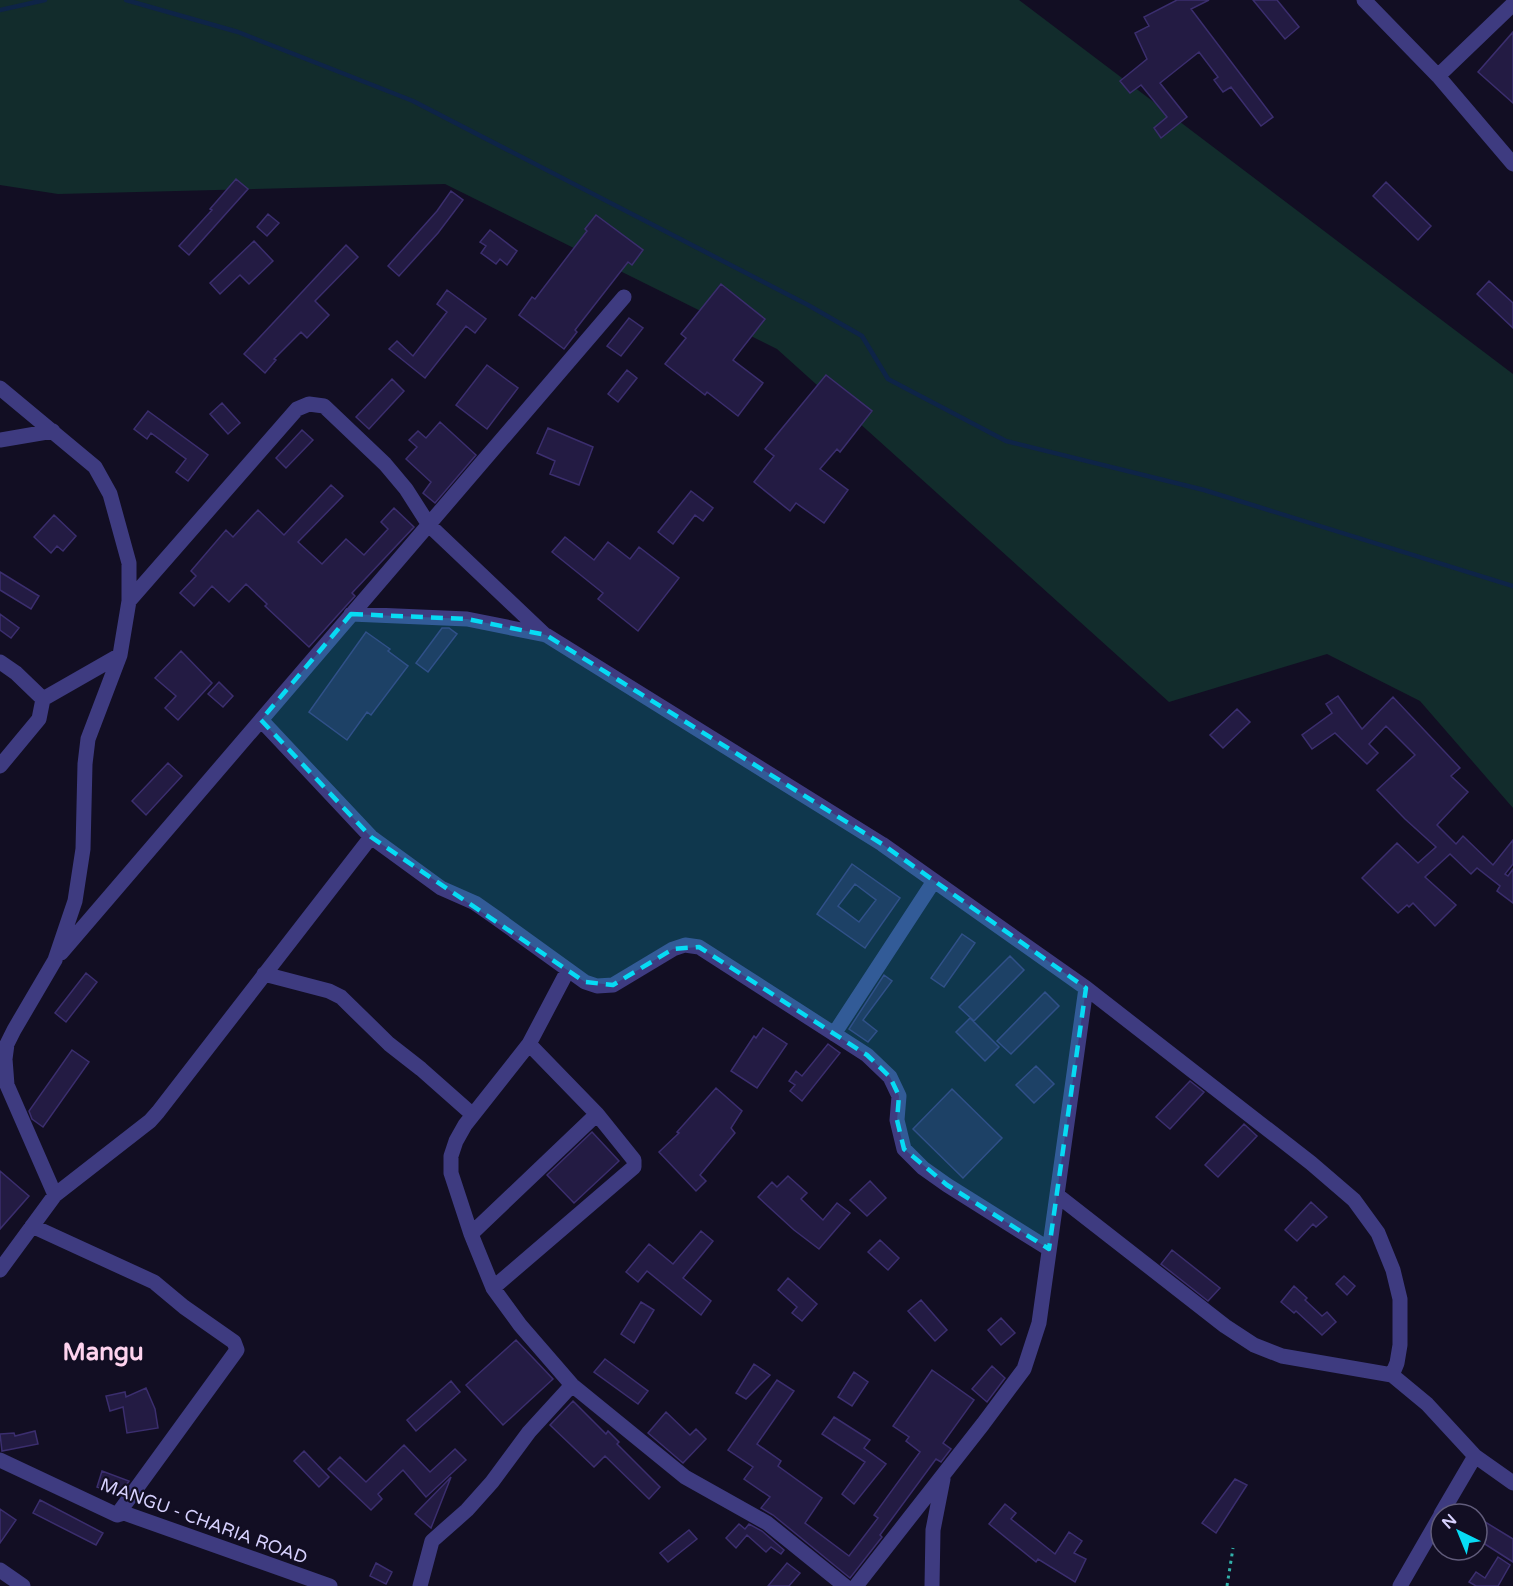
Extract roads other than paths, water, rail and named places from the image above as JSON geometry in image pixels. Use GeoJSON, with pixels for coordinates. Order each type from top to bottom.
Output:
{"type":"FeatureCollection","features":[{"type":"Feature","properties":{"kind":"street"},"geometry":{"type":"LineString","coordinates":[[1364,0],[1438,76],[1513,164]]}},
{"type":"Feature","properties":{"kind":"street"},"geometry":{"type":"LineString","coordinates":[[1438,76],[1513,4]]}},
{"type":"Feature","properties":{"kind":"street"},"geometry":{"type":"LineString","coordinates":[[55,1195],[4,1083],[7,1044],[55,960],[624,297]]}},
{"type":"Feature","properties":{"kind":"street"},"geometry":{"type":"LineString","coordinates":[[0,388],[95,467],[110,494],[129,563],[129,601],[120,655],[88,740],[85,764],[83,849],[75,901],[55,960]]}},
{"type":"Feature","properties":{"kind":"street"},"geometry":{"type":"LineString","coordinates":[[129,601],[297,409],[309,404],[324,406],[385,464],[406,489],[429,525],[546,636],[882,844],[1086,988],[1311,1163],[1354,1200],[1378,1233],[1396,1280],[1400,1299],[1400,1345],[1397,1364],[1392,1375]]}},
{"type":"Feature","properties":{"kind":"street"},"geometry":{"type":"LineString","coordinates":[[0,440],[53,431]]}},
{"type":"Feature","properties":{"kind":"street"},"geometry":{"type":"LineString","coordinates":[[351,614],[467,619],[546,636]]}},
{"type":"Feature","properties":{"kind":"street"},"geometry":{"type":"LineString","coordinates":[[0,766],[39,719],[43,699],[120,655]]}},
{"type":"Feature","properties":{"kind":"street"},"geometry":{"type":"LineString","coordinates":[[0,662],[16,673],[43,699]]}},
{"type":"Feature","properties":{"kind":"street"},"geometry":{"type":"LineString","coordinates":[[261,720],[371,837],[441,888],[475,903],[585,982],[597,986],[613,985],[674,949],[685,945],[699,947],[867,1055],[890,1077],[899,1096],[897,1120],[904,1149],[923,1168],[1049,1248]]}},
{"type":"Feature","properties":{"kind":"street"},"geometry":{"type":"LineString","coordinates":[[0,1270],[55,1195],[150,1121],[371,837]]}},
{"type":"Feature","properties":{"kind":"street"},"geometry":{"type":"LineString","coordinates":[[834,1034],[934,881]]}},
{"type":"Feature","properties":{"kind":"street"},"geometry":{"type":"LineString","coordinates":[[568,970],[529,1044],[473,1115],[456,1141],[451,1156],[451,1173],[471,1234],[493,1288],[520,1325],[572,1385],[685,1477],[767,1524],[845,1586]]}},
{"type":"Feature","properties":{"kind":"street"},"geometry":{"type":"LineString","coordinates":[[264,974],[328,991],[341,997],[389,1044],[473,1115]]}},
{"type":"Feature","properties":{"kind":"street"},"geometry":{"type":"LineString","coordinates":[[856,1586],[1024,1369],[1039,1323],[1086,988]]}},
{"type":"Feature","properties":{"kind":"street"},"geometry":{"type":"LineString","coordinates":[[493,1288],[634,1167],[634,1160],[597,1114],[529,1044]]}},
{"type":"Feature","properties":{"kind":"street"},"geometry":{"type":"LineString","coordinates":[[471,1234],[597,1114]]}},
{"type":"Feature","properties":{"kind":"street"},"geometry":{"type":"LineString","coordinates":[[1057,1195],[1225,1326],[1254,1345],[1282,1356],[1392,1375],[1427,1404],[1475,1456],[1513,1483]]}},
{"type":"Feature","properties":{"kind":"street"},"geometry":{"type":"LineString","coordinates":[[32,1226],[154,1282],[237,1346],[237,1350],[117,1515]]}},
{"type":"Feature","properties":{"kind":"street"},"geometry":{"type":"LineString","coordinates":[[420,1586],[432,1541],[467,1510],[492,1482],[529,1432],[572,1385]]}},
{"type":"Feature","properties":{"kind":"street"},"geometry":{"type":"LineString","coordinates":[[1448,1502],[1475,1456]]}},
{"type":"Feature","properties":{"kind":"street","name":"MANGU - CHARIA ROAD"},"geometry":{"type":"LineString","coordinates":[[0,1460],[117,1515],[124,1513],[326,1585]]}},
{"type":"Feature","properties":{"kind":"street"},"geometry":{"type":"LineString","coordinates":[[932,1586],[933,1530],[944,1475]]}},
{"type":"Feature","properties":{"kind":"street"},"geometry":{"type":"LineString","coordinates":[[1400,1586],[1429,1535]]}},
{"type":"Feature","properties":{"kind":"street"},"geometry":{"type":"LineString","coordinates":[[0,1570],[23,1586]]}},
{"type":"Feature","properties":{"kind":"waterway"},"geometry":{"type":"LineString","coordinates":[[0,10],[45,0]]}},
{"type":"Feature","properties":{"kind":"waterway"},"geometry":{"type":"LineString","coordinates":[[126,0],[238,32],[413,101],[808,305],[862,336],[888,379],[1006,441],[1204,490],[1513,586]]}},
{"type":"Feature","properties":{"kind":"district","name":"Mangu"},"geometry":{"type":"Point","coordinates":[103,1352]}}]}
